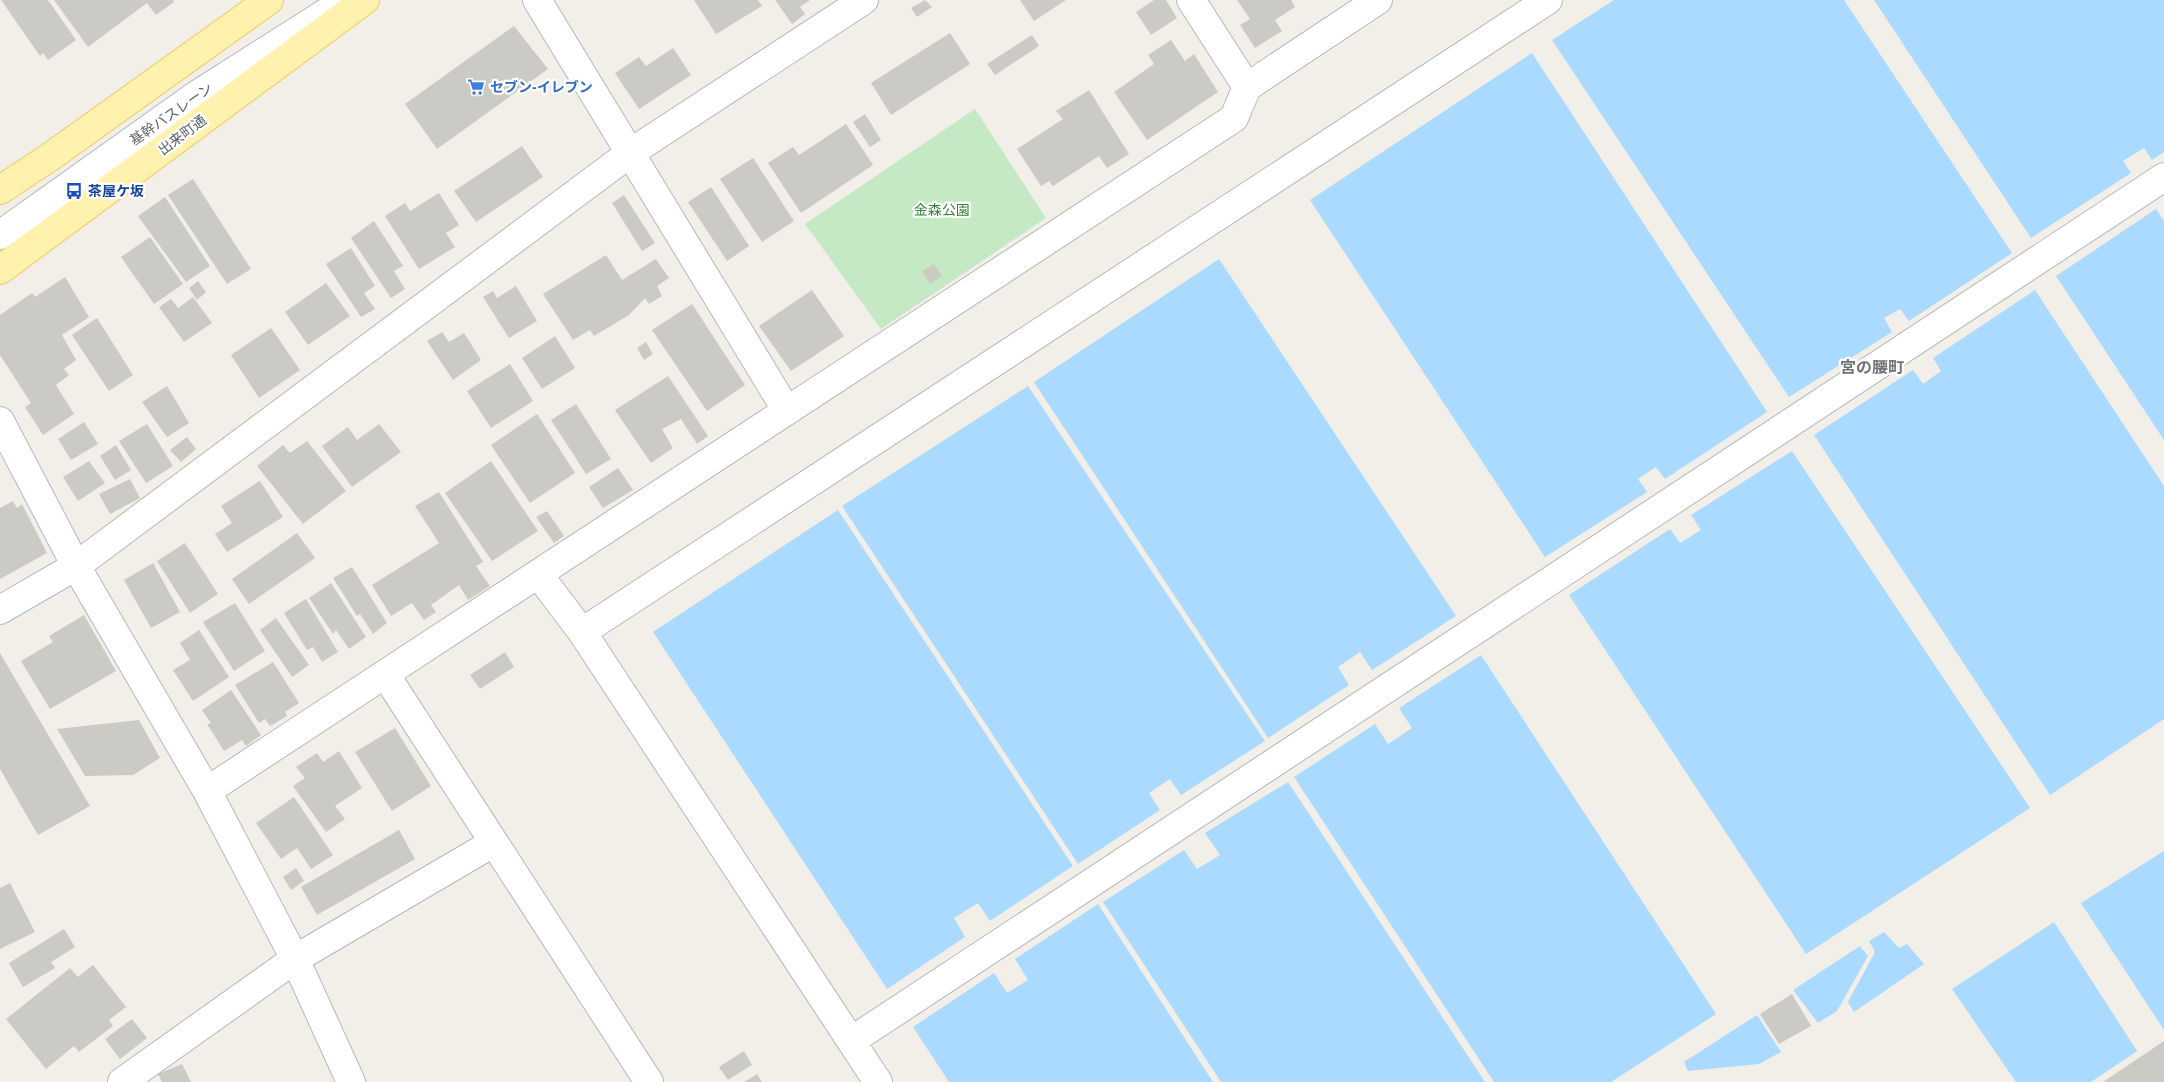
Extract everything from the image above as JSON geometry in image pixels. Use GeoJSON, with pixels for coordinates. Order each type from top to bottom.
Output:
{"type":"FeatureCollection","features":[{"type":"Feature","properties":{"kind":"main road"},"geometry":{"type":"LineString","coordinates":[[0,190],[50,157],[269,0]]}},
{"type":"Feature","properties":{"kind":"main road","name":"出来町通"},"geometry":{"type":"LineString","coordinates":[[0,270],[365,0]]}},
{"type":"Feature","properties":{"kind":"street","name":"基幹バスレーン"},"geometry":{"type":"LineString","coordinates":[[0,235],[198,94],[346,0]]}},
{"type":"Feature","properties":{"kind":"street"},"geometry":{"type":"LineString","coordinates":[[537,0],[787,411]]}},
{"type":"Feature","properties":{"kind":"street"},"geometry":{"type":"LineString","coordinates":[[0,610],[76,566],[630,153],[864,0]]}},
{"type":"Feature","properties":{"kind":"street"},"geometry":{"type":"LineString","coordinates":[[1191,0],[1246,87]]}},
{"type":"Feature","properties":{"kind":"street"},"geometry":{"type":"LineString","coordinates":[[207,791],[1234,118],[1246,87],[1378,0]]}},
{"type":"Feature","properties":{"kind":"street"},"geometry":{"type":"LineString","coordinates":[[582,632],[1548,0]]}},
{"type":"Feature","properties":{"kind":"street"},"geometry":{"type":"LineString","coordinates":[[0,205],[50,157]]}},
{"type":"Feature","properties":{"kind":"street"},"geometry":{"type":"LineString","coordinates":[[851,1041],[2164,177]]}},
{"type":"Feature","properties":{"kind":"street"},"geometry":{"type":"LineString","coordinates":[[0,421],[76,566],[207,791],[295,959],[351,1082]]}},
{"type":"Feature","properties":{"kind":"street"},"geometry":{"type":"LineString","coordinates":[[538,574],[582,632],[878,1082]]}},
{"type":"Feature","properties":{"kind":"street"},"geometry":{"type":"LineString","coordinates":[[385,674],[649,1082]]}},
{"type":"Feature","properties":{"kind":"street"},"geometry":{"type":"LineString","coordinates":[[122,1082],[295,959],[493,843]]}},
{"type":"Feature","properties":{"kind":"green space","name":"金森公園"},"geometry":{"type":"Polygon","coordinates":[[[975,109],[1046,218],[881,329],[805,224],[975,109]]]}},
{"type":"Feature","properties":{"kind":"water"},"geometry":{"type":"Polygon","coordinates":[[[1614,0],[1844,0],[2012,253],[1909,321],[1900,309],[1884,318],[1892,332],[1789,397],[1552,40],[1614,0]]]}},
{"type":"Feature","properties":{"kind":"water"},"geometry":{"type":"Polygon","coordinates":[[[1874,0],[2164,0],[2164,152],[2152,160],[2144,148],[2123,161],[2131,173],[2031,238],[1874,0]]]}},
{"type":"Feature","properties":{"kind":"water"},"geometry":{"type":"Polygon","coordinates":[[[1532,53],[1767,412],[1665,479],[1656,467],[1638,479],[1647,492],[1545,557],[1310,200],[1532,53]]]}},
{"type":"Feature","properties":{"kind":"water"},"geometry":{"type":"Polygon","coordinates":[[[2156,209],[2164,221],[2164,440],[2056,276],[2156,209]]]}},
{"type":"Feature","properties":{"kind":"water"},"geometry":{"type":"Polygon","coordinates":[[[1219,259],[1456,616],[1372,670],[1360,652],[1338,667],[1349,685],[1268,738],[1034,382],[1219,259]]]}},
{"type":"Feature","properties":{"kind":"water"},"geometry":{"type":"Polygon","coordinates":[[[2035,290],[2164,486],[2164,719],[2050,795],[1814,435],[1913,370],[1923,384],[1941,371],[1933,358],[2035,290]]]}},
{"type":"Feature","properties":{"kind":"water"},"geometry":{"type":"Polygon","coordinates":[[[1028,386],[1265,741],[1181,795],[1170,779],[1149,793],[1160,810],[1078,864],[842,506],[1028,386]]]}},
{"type":"Feature","properties":{"kind":"water"},"geometry":{"type":"Polygon","coordinates":[[[1792,451],[2030,808],[1806,954],[1569,595],[1670,529],[1680,543],[1701,530],[1691,515],[1792,451]]]}},
{"type":"Feature","properties":{"kind":"water"},"geometry":{"type":"Polygon","coordinates":[[[838,510],[1073,866],[990,921],[978,903],[954,918],[965,937],[887,989],[653,632],[838,510]]]}},
{"type":"Feature","properties":{"kind":"water"},"geometry":{"type":"Polygon","coordinates":[[[1481,655],[1716,1014],[1611,1082],[1494,1082],[1294,777],[1375,724],[1388,744],[1412,728],[1399,708],[1481,655]]]}},
{"type":"Feature","properties":{"kind":"water"},"geometry":{"type":"Polygon","coordinates":[[[1288,782],[1485,1082],[1221,1082],[1103,902],[1184,850],[1197,869],[1220,855],[1205,833],[1288,782]]]}},
{"type":"Feature","properties":{"kind":"water"},"geometry":{"type":"Polygon","coordinates":[[[2164,851],[2164,1030],[2081,903],[2164,851]]]}},
{"type":"Feature","properties":{"kind":"water"},"geometry":{"type":"Polygon","coordinates":[[[1098,904],[1213,1082],[949,1082],[913,1027],[994,973],[1007,993],[1028,980],[1015,959],[1098,904]]]}},
{"type":"Feature","properties":{"kind":"water"},"geometry":{"type":"Polygon","coordinates":[[[2054,922],[2137,1051],[2091,1082],[2016,1082],[1952,989],[2054,922]]]}},
{"type":"Feature","properties":{"kind":"water"},"geometry":{"type":"Polygon","coordinates":[[[1884,932],[1899,948],[1907,944],[1924,964],[1854,1012],[1848,1002],[1875,952],[1869,941],[1884,932]]]}},
{"type":"Feature","properties":{"kind":"water"},"geometry":{"type":"Polygon","coordinates":[[[1860,946],[1868,956],[1837,1011],[1818,1023],[1793,990],[1860,946]]]}},
{"type":"Feature","properties":{"kind":"water"},"geometry":{"type":"Polygon","coordinates":[[[1757,1015],[1781,1052],[1759,1064],[1688,1071],[1684,1062],[1757,1015]]]}},
{"type":"Feature","properties":{"kind":"building"},"geometry":{"type":"Polygon","coordinates":[[[1,0],[48,0],[76,40],[48,60],[43,53],[40,56],[1,0]]]}},
{"type":"Feature","properties":{"kind":"building"},"geometry":{"type":"Polygon","coordinates":[[[54,0],[173,0],[174,2],[156,15],[147,3],[88,47],[54,0]]]}},
{"type":"Feature","properties":{"kind":"building"},"geometry":{"type":"Polygon","coordinates":[[[694,0],[758,0],[762,6],[716,34],[694,0]]]}},
{"type":"Feature","properties":{"kind":"building"},"geometry":{"type":"Polygon","coordinates":[[[775,0],[810,0],[800,7],[805,14],[792,24],[775,0]]]}},
{"type":"Feature","properties":{"kind":"building"},"geometry":{"type":"Polygon","coordinates":[[[925,0],[932,7],[917,17],[911,8],[925,0]]]}},
{"type":"Feature","properties":{"kind":"building"},"geometry":{"type":"Polygon","coordinates":[[[1020,0],[1066,0],[1034,21],[1020,0]]]}},
{"type":"Feature","properties":{"kind":"building"},"geometry":{"type":"Polygon","coordinates":[[[1154,0],[1166,0],[1177,18],[1151,35],[1136,12],[1154,0]]]}},
{"type":"Feature","properties":{"kind":"building"},"geometry":{"type":"Polygon","coordinates":[[[1237,0],[1291,0],[1295,7],[1275,20],[1282,31],[1255,48],[1240,25],[1250,19],[1237,0]]]}},
{"type":"Feature","properties":{"kind":"building","name":"セブン-イレブン"},"geometry":{"type":"Polygon","coordinates":[[[514,26],[548,69],[437,149],[405,104],[514,26]]]}},
{"type":"Feature","properties":{"kind":"building"},"geometry":{"type":"Polygon","coordinates":[[[950,33],[970,64],[891,115],[871,83],[950,33]]]}},
{"type":"Feature","properties":{"kind":"building"},"geometry":{"type":"Polygon","coordinates":[[[1032,35],[1039,46],[995,75],[987,64],[1032,35]]]}},
{"type":"Feature","properties":{"kind":"building"},"geometry":{"type":"Polygon","coordinates":[[[1171,40],[1185,61],[1194,54],[1218,92],[1147,140],[1114,92],[1154,64],[1148,55],[1171,40]]]}},
{"type":"Feature","properties":{"kind":"building"},"geometry":{"type":"Polygon","coordinates":[[[673,48],[691,75],[639,109],[615,73],[639,57],[646,66],[673,48]]]}},
{"type":"Feature","properties":{"kind":"building"},"geometry":{"type":"Polygon","coordinates":[[[1089,90],[1129,154],[1107,168],[1099,156],[1053,186],[1049,181],[1041,186],[1017,149],[1063,119],[1056,111],[1089,90]]]}},
{"type":"Feature","properties":{"kind":"building"},"geometry":{"type":"Polygon","coordinates":[[[865,114],[881,140],[870,147],[853,122],[865,114]]]}},
{"type":"Feature","properties":{"kind":"building"},"geometry":{"type":"Polygon","coordinates":[[[846,124],[873,165],[801,213],[768,163],[793,147],[799,155],[846,124]]]}},
{"type":"Feature","properties":{"kind":"building"},"geometry":{"type":"Polygon","coordinates":[[[522,146],[543,177],[476,222],[454,191],[522,146]]]}},
{"type":"Feature","properties":{"kind":"building"},"geometry":{"type":"Polygon","coordinates":[[[753,158],[794,221],[762,242],[720,179],[753,158]]]}},
{"type":"Feature","properties":{"kind":"building"},"geometry":{"type":"Polygon","coordinates":[[[193,179],[251,269],[227,284],[168,195],[193,179]]]}},
{"type":"Feature","properties":{"kind":"building"},"geometry":{"type":"Polygon","coordinates":[[[711,187],[749,246],[727,261],[688,202],[711,187]]]}},
{"type":"Feature","properties":{"kind":"building"},"geometry":{"type":"Polygon","coordinates":[[[439,193],[459,225],[446,233],[455,247],[419,269],[385,216],[405,203],[410,211],[439,193]]]}},
{"type":"Feature","properties":{"kind":"building"},"geometry":{"type":"Polygon","coordinates":[[[624,195],[655,243],[642,251],[612,203],[624,195]]]}},
{"type":"Feature","properties":{"kind":"building"},"geometry":{"type":"Polygon","coordinates":[[[165,197],[210,266],[186,282],[138,216],[165,197]]]}},
{"type":"Feature","properties":{"kind":"building"},"geometry":{"type":"Polygon","coordinates":[[[374,221],[403,266],[394,271],[405,289],[391,298],[351,238],[374,221]]]}},
{"type":"Feature","properties":{"kind":"building"},"geometry":{"type":"Polygon","coordinates":[[[150,237],[183,284],[154,304],[121,257],[150,237]]]}},
{"type":"Feature","properties":{"kind":"building"},"geometry":{"type":"Polygon","coordinates":[[[351,248],[375,286],[364,293],[375,309],[361,317],[326,264],[351,248]]]}},
{"type":"Feature","properties":{"kind":"building"},"geometry":{"type":"Polygon","coordinates":[[[606,255],[622,280],[656,259],[669,278],[657,286],[662,296],[649,304],[645,298],[629,315],[594,336],[590,330],[573,340],[543,294],[606,255]]]}},
{"type":"Feature","properties":{"kind":"building"},"geometry":{"type":"Polygon","coordinates":[[[934,264],[942,276],[930,284],[922,271],[934,264]]]}},
{"type":"Feature","properties":{"kind":"building"},"geometry":{"type":"Polygon","coordinates":[[[65,277],[89,317],[62,335],[76,360],[64,369],[69,375],[56,385],[74,414],[43,435],[25,407],[31,403],[0,355],[0,315],[32,293],[35,297],[65,277]]]}},
{"type":"Feature","properties":{"kind":"building"},"geometry":{"type":"Polygon","coordinates":[[[198,281],[206,292],[197,300],[189,288],[198,281]]]}},
{"type":"Feature","properties":{"kind":"building"},"geometry":{"type":"Polygon","coordinates":[[[326,283],[350,316],[308,345],[285,312],[326,283]]]}},
{"type":"Feature","properties":{"kind":"building"},"geometry":{"type":"Polygon","coordinates":[[[516,286],[537,321],[509,338],[483,297],[493,291],[497,298],[516,286]]]}},
{"type":"Feature","properties":{"kind":"building"},"geometry":{"type":"Polygon","coordinates":[[[812,290],[844,336],[791,371],[759,326],[812,290]]]}},
{"type":"Feature","properties":{"kind":"building"},"geometry":{"type":"Polygon","coordinates":[[[193,297],[212,323],[184,342],[159,307],[171,299],[178,308],[193,297]]]}},
{"type":"Feature","properties":{"kind":"building"},"geometry":{"type":"Polygon","coordinates":[[[692,304],[745,385],[707,411],[652,330],[692,304]]]}},
{"type":"Feature","properties":{"kind":"building"},"geometry":{"type":"Polygon","coordinates":[[[97,318],[133,375],[109,391],[72,335],[97,318]]]}},
{"type":"Feature","properties":{"kind":"building"},"geometry":{"type":"Polygon","coordinates":[[[271,328],[300,370],[259,398],[231,355],[271,328]]]}},
{"type":"Feature","properties":{"kind":"building"},"geometry":{"type":"Polygon","coordinates":[[[442,332],[449,342],[464,333],[481,360],[453,380],[427,341],[442,332]]]}},
{"type":"Feature","properties":{"kind":"building"},"geometry":{"type":"Polygon","coordinates":[[[555,336],[575,368],[542,389],[522,358],[555,336]]]}},
{"type":"Feature","properties":{"kind":"building"},"geometry":{"type":"Polygon","coordinates":[[[646,342],[653,354],[644,360],[637,348],[646,342]]]}},
{"type":"Feature","properties":{"kind":"building"},"geometry":{"type":"Polygon","coordinates":[[[510,364],[533,401],[491,428],[467,391],[510,364]]]}},
{"type":"Feature","properties":{"kind":"building"},"geometry":{"type":"Polygon","coordinates":[[[668,376],[708,436],[697,444],[681,419],[662,429],[673,448],[651,463],[615,410],[668,376]]]}},
{"type":"Feature","properties":{"kind":"building"},"geometry":{"type":"Polygon","coordinates":[[[167,386],[189,423],[167,437],[142,402],[167,386]]]}},
{"type":"Feature","properties":{"kind":"building"},"geometry":{"type":"Polygon","coordinates":[[[576,404],[611,459],[586,474],[551,420],[576,404]]]}},
{"type":"Feature","properties":{"kind":"building"},"geometry":{"type":"Polygon","coordinates":[[[537,414],[575,473],[530,503],[491,445],[537,414]]]}},
{"type":"Feature","properties":{"kind":"building"},"geometry":{"type":"Polygon","coordinates":[[[84,422],[98,444],[71,460],[58,439],[84,422]]]}},
{"type":"Feature","properties":{"kind":"building"},"geometry":{"type":"Polygon","coordinates":[[[147,424],[173,466],[146,483],[119,441],[147,424]]]}},
{"type":"Feature","properties":{"kind":"building"},"geometry":{"type":"Polygon","coordinates":[[[379,424],[401,452],[352,487],[322,446],[348,427],[357,440],[379,424]]]}},
{"type":"Feature","properties":{"kind":"building"},"geometry":{"type":"Polygon","coordinates":[[[187,437],[196,449],[181,462],[170,450],[187,437]]]}},
{"type":"Feature","properties":{"kind":"building"},"geometry":{"type":"Polygon","coordinates":[[[307,441],[346,491],[303,524],[257,466],[283,445],[290,453],[307,441]]]}},
{"type":"Feature","properties":{"kind":"building"},"geometry":{"type":"Polygon","coordinates":[[[116,445],[131,470],[115,480],[100,456],[116,445]]]}},
{"type":"Feature","properties":{"kind":"building"},"geometry":{"type":"Polygon","coordinates":[[[89,461],[105,483],[78,501],[63,477],[89,461]]]}},
{"type":"Feature","properties":{"kind":"building"},"geometry":{"type":"Polygon","coordinates":[[[491,461],[538,531],[492,561],[445,493],[491,461]]]}},
{"type":"Feature","properties":{"kind":"building"},"geometry":{"type":"Polygon","coordinates":[[[618,468],[633,490],[603,508],[589,487],[618,468]]]}},
{"type":"Feature","properties":{"kind":"building"},"geometry":{"type":"Polygon","coordinates":[[[130,479],[140,498],[110,514],[99,494],[130,479]]]}},
{"type":"Feature","properties":{"kind":"building"},"geometry":{"type":"Polygon","coordinates":[[[260,481],[283,517],[227,552],[215,534],[232,523],[221,506],[260,481]]]}},
{"type":"Feature","properties":{"kind":"building"},"geometry":{"type":"Polygon","coordinates":[[[439,492],[483,562],[476,566],[490,586],[468,600],[459,585],[431,605],[436,612],[424,620],[412,603],[391,616],[372,585],[439,543],[415,506],[439,492]]]}},
{"type":"Feature","properties":{"kind":"building"},"geometry":{"type":"Polygon","coordinates":[[[13,501],[17,508],[22,504],[47,553],[0,579],[0,508],[13,501]]]}},
{"type":"Feature","properties":{"kind":"building"},"geometry":{"type":"Polygon","coordinates":[[[547,511],[564,536],[554,543],[536,517],[547,511]]]}},
{"type":"Feature","properties":{"kind":"building"},"geometry":{"type":"Polygon","coordinates":[[[297,533],[315,558],[249,604],[232,579],[297,533]]]}},
{"type":"Feature","properties":{"kind":"building"},"geometry":{"type":"Polygon","coordinates":[[[185,543],[218,594],[190,613],[157,561],[185,543]]]}},
{"type":"Feature","properties":{"kind":"building"},"geometry":{"type":"Polygon","coordinates":[[[153,563],[180,612],[151,628],[124,580],[153,563]]]}},
{"type":"Feature","properties":{"kind":"building"},"geometry":{"type":"Polygon","coordinates":[[[352,567],[387,623],[373,634],[360,614],[357,616],[333,578],[352,567]]]}},
{"type":"Feature","properties":{"kind":"building"},"geometry":{"type":"Polygon","coordinates":[[[331,583],[366,637],[349,649],[336,630],[333,634],[309,598],[331,583]]]}},
{"type":"Feature","properties":{"kind":"building"},"geometry":{"type":"Polygon","coordinates":[[[306,599],[338,652],[322,662],[313,647],[307,650],[284,613],[306,599]]]}},
{"type":"Feature","properties":{"kind":"building"},"geometry":{"type":"Polygon","coordinates":[[[235,603],[265,651],[234,671],[203,622],[235,603]]]}},
{"type":"Feature","properties":{"kind":"building"},"geometry":{"type":"Polygon","coordinates":[[[84,615],[116,671],[50,709],[21,661],[53,642],[49,636],[84,615]]]}},
{"type":"Feature","properties":{"kind":"building"},"geometry":{"type":"Polygon","coordinates":[[[276,618],[309,665],[292,677],[260,630],[276,618]]]}},
{"type":"Feature","properties":{"kind":"building"},"geometry":{"type":"Polygon","coordinates":[[[199,630],[229,677],[193,701],[173,670],[190,660],[180,643],[199,630]]]}},
{"type":"Feature","properties":{"kind":"building"},"geometry":{"type":"Polygon","coordinates":[[[505,652],[514,667],[480,689],[470,675],[505,652]]]}},
{"type":"Feature","properties":{"kind":"building"},"geometry":{"type":"Polygon","coordinates":[[[0,653],[90,806],[38,835],[0,769],[0,653]]]}},
{"type":"Feature","properties":{"kind":"building"},"geometry":{"type":"Polygon","coordinates":[[[273,662],[299,703],[285,712],[287,716],[270,726],[265,719],[259,723],[235,685],[273,662]]]}},
{"type":"Feature","properties":{"kind":"building"},"geometry":{"type":"Polygon","coordinates":[[[231,690],[261,735],[246,746],[242,740],[224,751],[207,724],[211,723],[202,710],[231,690]]]}},
{"type":"Feature","properties":{"kind":"building"},"geometry":{"type":"Polygon","coordinates":[[[139,720],[160,758],[133,775],[85,776],[57,729],[139,720]]]}},
{"type":"Feature","properties":{"kind":"building"},"geometry":{"type":"Polygon","coordinates":[[[395,728],[431,786],[392,811],[355,752],[395,728]]]}},
{"type":"Feature","properties":{"kind":"building"},"geometry":{"type":"Polygon","coordinates":[[[339,751],[362,788],[335,806],[345,819],[326,832],[293,786],[305,778],[296,767],[317,753],[323,762],[339,751]]]}},
{"type":"Feature","properties":{"kind":"building"},"geometry":{"type":"Polygon","coordinates":[[[294,797],[333,855],[311,869],[297,848],[281,859],[256,823],[294,797]]]}},
{"type":"Feature","properties":{"kind":"building"},"geometry":{"type":"Polygon","coordinates":[[[399,830],[415,859],[317,915],[301,887],[399,830]]]}},
{"type":"Feature","properties":{"kind":"building"},"geometry":{"type":"Polygon","coordinates":[[[296,868],[304,881],[291,890],[283,877],[296,868]]]}},
{"type":"Feature","properties":{"kind":"building"},"geometry":{"type":"Polygon","coordinates":[[[10,883],[35,932],[0,949],[0,888],[10,883]]]}},
{"type":"Feature","properties":{"kind":"building"},"geometry":{"type":"Polygon","coordinates":[[[64,929],[75,947],[51,962],[55,968],[23,987],[9,963],[64,929]]]}},
{"type":"Feature","properties":{"kind":"building"},"geometry":{"type":"Polygon","coordinates":[[[93,965],[126,1007],[109,1020],[113,1026],[79,1052],[74,1046],[46,1069],[6,1019],[70,968],[78,977],[93,965]]]}},
{"type":"Feature","properties":{"kind":"building"},"geometry":{"type":"Polygon","coordinates":[[[1792,994],[1811,1026],[1779,1044],[1760,1014],[1792,994]]]}},
{"type":"Feature","properties":{"kind":"building"},"geometry":{"type":"Polygon","coordinates":[[[132,1019],[147,1038],[120,1059],[105,1039],[132,1019]]]}},
{"type":"Feature","properties":{"kind":"building"},"geometry":{"type":"Polygon","coordinates":[[[2164,1041],[2164,1082],[2103,1082],[2164,1041]]]}},
{"type":"Feature","properties":{"kind":"building"},"geometry":{"type":"Polygon","coordinates":[[[744,1051],[752,1065],[728,1080],[719,1067],[744,1051]]]}},
{"type":"Feature","properties":{"kind":"building"},"geometry":{"type":"Polygon","coordinates":[[[182,1064],[191,1082],[162,1082],[158,1074],[182,1064]]]}},
{"type":"Feature","properties":{"kind":"building"},"geometry":{"type":"Polygon","coordinates":[[[757,1074],[762,1082],[744,1082],[757,1074]]]}},
{"type":"Feature","properties":{"kind":"place","name":"セブン-イレブン"},"geometry":{"type":"Point","coordinates":[476,87]}},
{"type":"Feature","properties":{"kind":"place","name":"茶屋ケ坂"},"geometry":{"type":"Point","coordinates":[74,191]}},
{"type":"Feature","properties":{"kind":"district","name":"宮の腰町"},"geometry":{"type":"Point","coordinates":[1872,367]}}]}
